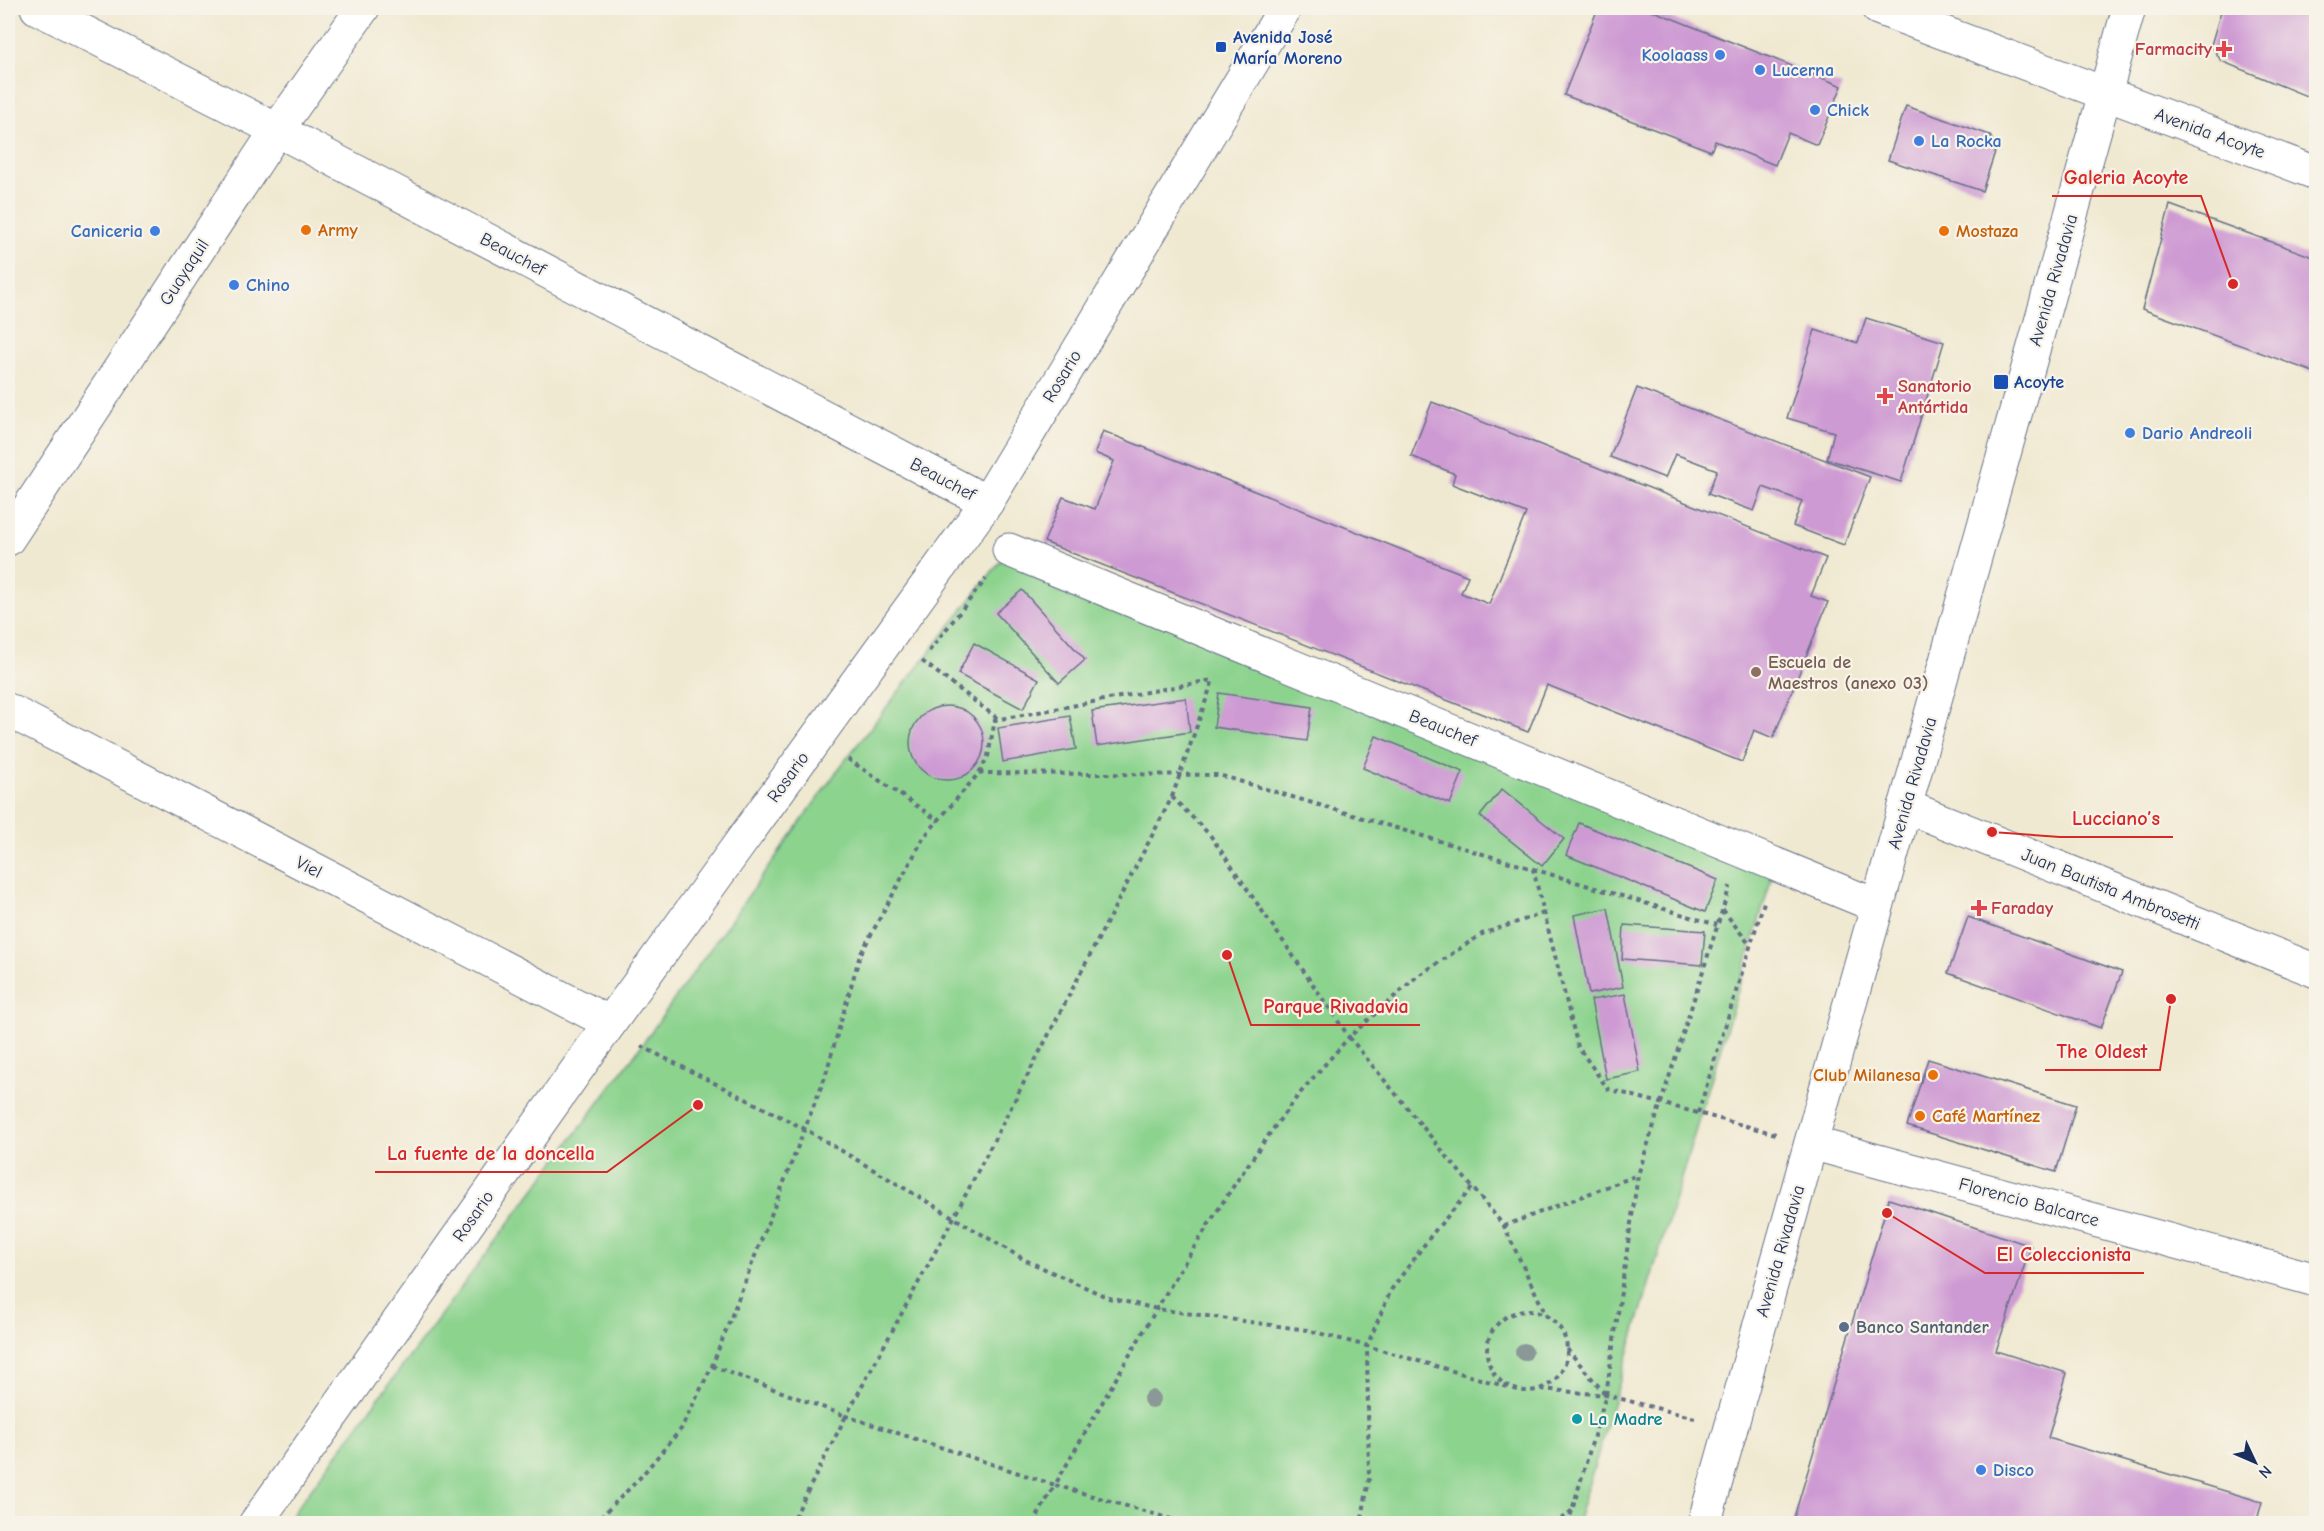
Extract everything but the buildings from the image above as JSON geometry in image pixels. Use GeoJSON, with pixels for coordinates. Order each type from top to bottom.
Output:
{"type":"FeatureCollection","features":[{"type":"Feature","properties":{"kind":"street","name":"Beauchef"},"geometry":{"type":"LineString","coordinates":[[38,8],[277,130],[987,502]]}},
{"type":"Feature","properties":{"kind":"street","name":"Guayaquil"},"geometry":{"type":"LineString","coordinates":[[8,539],[277,130],[363,8]]}},
{"type":"Feature","properties":{"kind":"street","name":"Rosario"},"geometry":{"type":"LineString","coordinates":[[255,1524],[610,1023],[987,502],[1285,8]]}},
{"type":"Feature","properties":{"kind":"street"},"geometry":{"type":"LineString","coordinates":[[1878,8],[2104,93]]}},
{"type":"Feature","properties":{"kind":"street","name":"Avenida Rivadavia"},"geometry":{"type":"LineString","coordinates":[[1704,1524],[2129,8]]}},
{"type":"Feature","properties":{"kind":"street","name":"Avenida Acoyte"},"geometry":{"type":"LineString","coordinates":[[2104,93],[2316,173]]}},
{"type":"Feature","properties":{"kind":"street","name":"Beauchef"},"geometry":{"type":"LineString","coordinates":[[1009,550],[1877,906]]}},
{"type":"Feature","properties":{"kind":"street","name":"Viel"},"geometry":{"type":"LineString","coordinates":[[8,710],[610,1023]]}},
{"type":"Feature","properties":{"kind":"street","name":"Juan Bautista Ambrosetti"},"geometry":{"type":"LineString","coordinates":[[1905,806],[2316,971]]}},
{"type":"Feature","properties":{"kind":"street","name":"Florencio Balcarce"},"geometry":{"type":"LineString","coordinates":[[1810,1143],[2316,1280]]}},
{"type":"Feature","properties":{"kind":"path"},"geometry":{"type":"LineString","coordinates":[[791,1524],[846,1416],[953,1219],[1172,797],[1226,639]]}},
{"type":"Feature","properties":{"kind":"path"},"geometry":{"type":"LineString","coordinates":[[922,661],[997,718],[1212,680]]}},
{"type":"Feature","properties":{"kind":"path"},"geometry":{"type":"LineString","coordinates":[[594,1524],[638,1480],[681,1429],[712,1366],[806,1130],[825,1077],[860,955],[924,837],[979,773],[987,756],[997,718]]}},
{"type":"Feature","properties":{"kind":"path"},"geometry":{"type":"LineString","coordinates":[[847,758],[939,821]]}},
{"type":"Feature","properties":{"kind":"path"},"geometry":{"type":"LineString","coordinates":[[979,773],[1219,775],[1717,926]]}},
{"type":"Feature","properties":{"kind":"path"},"geometry":{"type":"LineString","coordinates":[[1172,797],[1210,835],[1349,1037],[1504,1226],[1545,1315]]}},
{"type":"Feature","properties":{"kind":"path"},"geometry":{"type":"LineString","coordinates":[[1568,1524],[1606,1395],[1638,1175],[1741,850]]}},
{"type":"Feature","properties":{"kind":"path"},"geometry":{"type":"LineString","coordinates":[[1698,1113],[1776,864]]}},
{"type":"Feature","properties":{"kind":"path"},"geometry":{"type":"LineString","coordinates":[[1533,869],[1578,1047],[1608,1089],[1810,1143]]}},
{"type":"Feature","properties":{"kind":"path"},"geometry":{"type":"LineString","coordinates":[[1722,910],[1750,945]]}},
{"type":"Feature","properties":{"kind":"path"},"geometry":{"type":"LineString","coordinates":[[1034,1524],[1157,1309],[1220,1208],[1288,1109],[1349,1037],[1415,978],[1482,934],[1544,913]]}},
{"type":"Feature","properties":{"kind":"path"},"geometry":{"type":"LineString","coordinates":[[641,1046],[806,1130],[1025,1260],[1109,1298],[1157,1309],[1307,1330],[1511,1388],[1525,1391],[1538,1389],[1606,1395],[1731,1427]]}},
{"type":"Feature","properties":{"kind":"path"},"geometry":{"type":"LineString","coordinates":[[1504,1226],[1638,1175]]}},
{"type":"Feature","properties":{"kind":"path"},"geometry":{"type":"LineString","coordinates":[[1361,1524],[1369,1479],[1367,1346],[1390,1290],[1433,1233],[1472,1188]]}},
{"type":"Feature","properties":{"kind":"path"},"geometry":{"type":"LineString","coordinates":[[1511,1388],[1499,1380],[1491,1369],[1488,1344],[1492,1330],[1502,1320],[1518,1312],[1532,1311],[1545,1315],[1556,1323],[1564,1335],[1567,1348],[1561,1373],[1551,1383],[1538,1389]]}},
{"type":"Feature","properties":{"kind":"path"},"geometry":{"type":"LineString","coordinates":[[1567,1348],[1606,1395]]}},
{"type":"Feature","properties":{"kind":"path"},"geometry":{"type":"LineString","coordinates":[[712,1366],[846,1416],[1055,1485],[1188,1524]]}},
{"type":"Feature","properties":{"kind":"path"},"geometry":{"type":"LineString","coordinates":[[1554,1524],[1573,1510]]}},
{"type":"Feature","properties":{"kind":"green space"},"geometry":{"type":"Polygon","coordinates":[[[1009,550],[1776,864],[1577,1523],[285,1524],[641,1046],[840,767],[1009,550]]]}},
{"type":"Feature","properties":{"kind":"place","name":"Avenida José María Moreno"},"geometry":{"type":"Point","coordinates":[1221,47]}},
{"type":"Feature","properties":{"kind":"place","name":"Farmacity"},"geometry":{"type":"Point","coordinates":[2224,49]}},
{"type":"Feature","properties":{"kind":"place","name":"Koolaass"},"geometry":{"type":"Point","coordinates":[1720,55]}},
{"type":"Feature","properties":{"kind":"place","name":"Lucerna"},"geometry":{"type":"Point","coordinates":[1760,70]}},
{"type":"Feature","properties":{"kind":"place","name":"Chick"},"geometry":{"type":"Point","coordinates":[1815,110]}},
{"type":"Feature","properties":{"kind":"place","name":"La Rocka"},"geometry":{"type":"Point","coordinates":[1919,141]}},
{"type":"Feature","properties":{"kind":"place","name":"Army"},"geometry":{"type":"Point","coordinates":[306,230]}},
{"type":"Feature","properties":{"kind":"place","name":"Caniceria"},"geometry":{"type":"Point","coordinates":[155,231]}},
{"type":"Feature","properties":{"kind":"place","name":"Mostaza"},"geometry":{"type":"Point","coordinates":[1944,231]}},
{"type":"Feature","properties":{"kind":"place","name":"Galeria Acoyte"},"geometry":{"type":"Point","coordinates":[2233,284]}},
{"type":"Feature","properties":{"kind":"place","name":"Chino"},"geometry":{"type":"Point","coordinates":[234,285]}},
{"type":"Feature","properties":{"kind":"place","name":"Acoyte"},"geometry":{"type":"Point","coordinates":[2001,382]}},
{"type":"Feature","properties":{"kind":"place","name":"Sanatorio Antártida"},"geometry":{"type":"Point","coordinates":[1885,396]}},
{"type":"Feature","properties":{"kind":"place","name":"Dario Andreoli"},"geometry":{"type":"Point","coordinates":[2130,433]}},
{"type":"Feature","properties":{"kind":"place","name":"Escuela de Maestros (anexo 03)"},"geometry":{"type":"Point","coordinates":[1756,672]}},
{"type":"Feature","properties":{"kind":"place","name":"Lucciano’s"},"geometry":{"type":"Point","coordinates":[1992,832]}},
{"type":"Feature","properties":{"kind":"place","name":"Faraday"},"geometry":{"type":"Point","coordinates":[1979,908]}},
{"type":"Feature","properties":{"kind":"place","name":"Parque Rivadavia"},"geometry":{"type":"Point","coordinates":[1227,955]}},
{"type":"Feature","properties":{"kind":"place","name":"The Oldest"},"geometry":{"type":"Point","coordinates":[2171,999]}},
{"type":"Feature","properties":{"kind":"place","name":"Club Milanesa"},"geometry":{"type":"Point","coordinates":[1933,1075]}},
{"type":"Feature","properties":{"kind":"place","name":"La fuente de la doncella"},"geometry":{"type":"Point","coordinates":[698,1105]}},
{"type":"Feature","properties":{"kind":"place","name":"Café Martínez"},"geometry":{"type":"Point","coordinates":[1920,1116]}},
{"type":"Feature","properties":{"kind":"place","name":"El Coleccionista"},"geometry":{"type":"Point","coordinates":[1887,1213]}},
{"type":"Feature","properties":{"kind":"place","name":"Banco Santander"},"geometry":{"type":"Point","coordinates":[1844,1327]}},
{"type":"Feature","properties":{"kind":"place","name":"La Madre"},"geometry":{"type":"Point","coordinates":[1577,1419]}},
{"type":"Feature","properties":{"kind":"place","name":"Disco"},"geometry":{"type":"Point","coordinates":[1981,1470]}}]}
